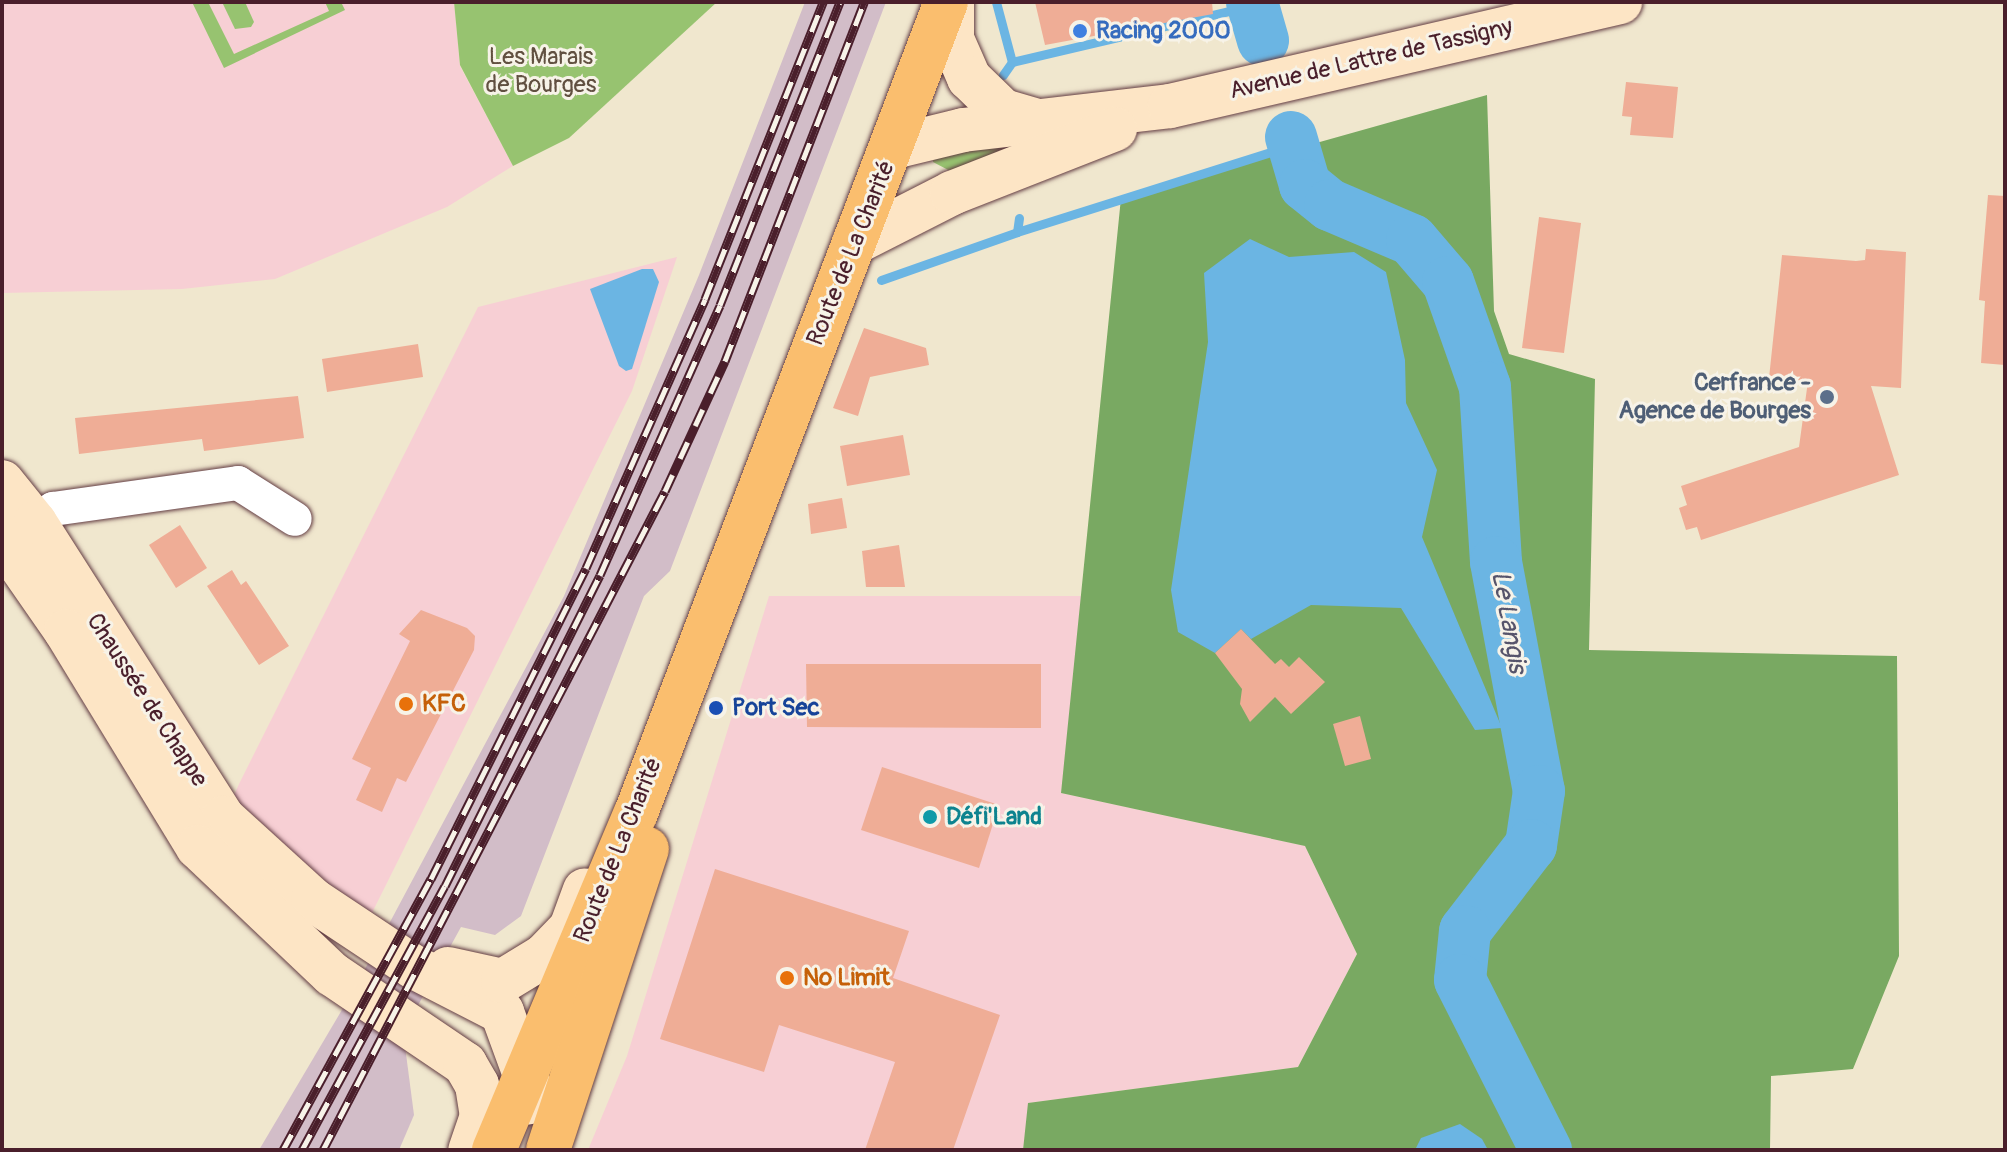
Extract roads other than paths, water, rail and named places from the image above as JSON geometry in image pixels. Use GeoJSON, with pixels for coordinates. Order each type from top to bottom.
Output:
{"type":"FeatureCollection","features":[{"type":"Feature","properties":{"kind":"main road","name":"Route de La Charité"},"geometry":{"type":"LineString","coordinates":[[494,1150],[525,1075],[527,1028],[636,813],[734,548],[894,147],[946,2]]}},
{"type":"Feature","properties":{"kind":"main road","name":"Avenue de Lattre de Tassigny"},"geometry":{"type":"LineString","coordinates":[[952,2],[952,39],[969,78],[1003,111],[1044,123]]}},
{"type":"Feature","properties":{"kind":"main road","name":"Avenue de Lattre de Tassigny"},"geometry":{"type":"LineString","coordinates":[[894,147],[963,130],[1170,106],[1597,5]]}},
{"type":"Feature","properties":{"kind":"main road","name":"Avenue de Lattre de Tassigny"},"geometry":{"type":"LineString","coordinates":[[854,243],[952,193],[1170,106]]}},
{"type":"Feature","properties":{"kind":"main road"},"geometry":{"type":"LineString","coordinates":[[894,147],[952,193]]}},
{"type":"Feature","properties":{"kind":"main road","name":"Chaussée de Chappe"},"geometry":{"type":"LineString","coordinates":[[2,482],[18,531],[66,631],[198,847],[253,904],[332,974],[465,1064],[477,1085],[482,1116],[470,1150]]}},
{"type":"Feature","properties":{"kind":"main road","name":"Chaussée de Chappe"},"geometry":{"type":"LineString","coordinates":[[18,531],[223,818],[313,900],[414,967],[527,1028]]}},
{"type":"Feature","properties":{"kind":"main road","name":"Route de La Charité"},"geometry":{"type":"LineString","coordinates":[[548,1150],[718,633],[734,548]]}},
{"type":"Feature","properties":{"kind":"main road","name":"Chaussée de Chappe"},"geometry":{"type":"LineString","coordinates":[[313,900],[457,973],[503,981],[544,956],[571,928],[696,611],[734,548]]}},
{"type":"Feature","properties":{"kind":"main road","name":"Chaussée de Chappe"},"geometry":{"type":"LineString","coordinates":[[253,904],[318,955],[396,1001],[466,1033],[527,1028]]}},
{"type":"Feature","properties":{"kind":"main road"},"geometry":{"type":"LineString","coordinates":[[527,1028],[607,977]]}},
{"type":"Feature","properties":{"kind":"main road"},"geometry":{"type":"LineString","coordinates":[[514,1150],[532,1094],[525,1075]]}},
{"type":"Feature","properties":{"kind":"street"},"geometry":{"type":"LineString","coordinates":[[18,531],[53,509],[238,483],[295,519]]}},
{"type":"Feature","properties":{"kind":"water"},"geometry":{"type":"Polygon","coordinates":[[[1250,239],[1289,257],[1354,252],[1386,272],[1405,360],[1406,403],[1437,470],[1422,537],[1502,728],[1475,730],[1401,608],[1311,605],[1251,639],[1241,629],[1215,653],[1178,632],[1171,590],[1208,342],[1204,273],[1250,239]]]}},
{"type":"Feature","properties":{"kind":"water"},"geometry":{"type":"Polygon","coordinates":[[[642,269],[653,269],[659,282],[632,369],[626,371],[619,366],[590,289],[642,269]]]}},
{"type":"Feature","properties":{"kind":"water"},"geometry":{"type":"Polygon","coordinates":[[[1460,1124],[1482,1139],[1488,1150],[1415,1150],[1421,1138],[1460,1124]]]}},
{"type":"Feature","properties":{"kind":"waterway"},"geometry":{"type":"LineString","coordinates":[[996,2],[1012,62],[1003,75]]}},
{"type":"Feature","properties":{"kind":"waterway"},"geometry":{"type":"LineString","coordinates":[[1012,62],[1234,10],[1243,2]]}},
{"type":"Feature","properties":{"kind":"waterway","name":"Le Langis"},"geometry":{"type":"LineString","coordinates":[[1252,2],[1263,40]]}},
{"type":"Feature","properties":{"kind":"waterway","name":"Le Langis"},"geometry":{"type":"LineString","coordinates":[[1291,137],[1305,185],[1330,205],[1412,240],[1448,282],[1485,387],[1496,562],[1539,791],[1531,845],[1465,931],[1460,980],[1546,1150]]}},
{"type":"Feature","properties":{"kind":"waterway"},"geometry":{"type":"LineString","coordinates":[[1019,218],[1017,232],[1293,145]]}},
{"type":"Feature","properties":{"kind":"waterway"},"geometry":{"type":"LineString","coordinates":[[881,280],[1017,232]]}},
{"type":"Feature","properties":{"kind":"railway"},"geometry":{"type":"LineString","coordinates":[[283,1150],[431,879],[586,568],[705,299],[823,2]]}},
{"type":"Feature","properties":{"kind":"railway"},"geometry":{"type":"LineString","coordinates":[[302,1150],[445,886],[600,575],[720,305],[840,2]]}},
{"type":"Feature","properties":{"kind":"railway"},"geometry":{"type":"LineString","coordinates":[[323,1150],[665,491],[725,361],[864,2]]}},
{"type":"Feature","properties":{"kind":"place","name":"Racing 2000"},"geometry":{"type":"Point","coordinates":[1080,31]}},
{"type":"Feature","properties":{"kind":"place","name":"Cerfrance - Agence de Bourges"},"geometry":{"type":"Point","coordinates":[1827,397]}},
{"type":"Feature","properties":{"kind":"place","name":"KFC"},"geometry":{"type":"Point","coordinates":[406,704]}},
{"type":"Feature","properties":{"kind":"place","name":"Port Sec"},"geometry":{"type":"Point","coordinates":[716,708]}},
{"type":"Feature","properties":{"kind":"place","name":"Défi'Land"},"geometry":{"type":"Point","coordinates":[930,817]}},
{"type":"Feature","properties":{"kind":"place","name":"No Limit"},"geometry":{"type":"Point","coordinates":[787,978]}},
{"type":"Feature","properties":{"kind":"park label","name":"Les Marais de Bourges"},"geometry":{"type":"Point","coordinates":[541,71]}}]}
